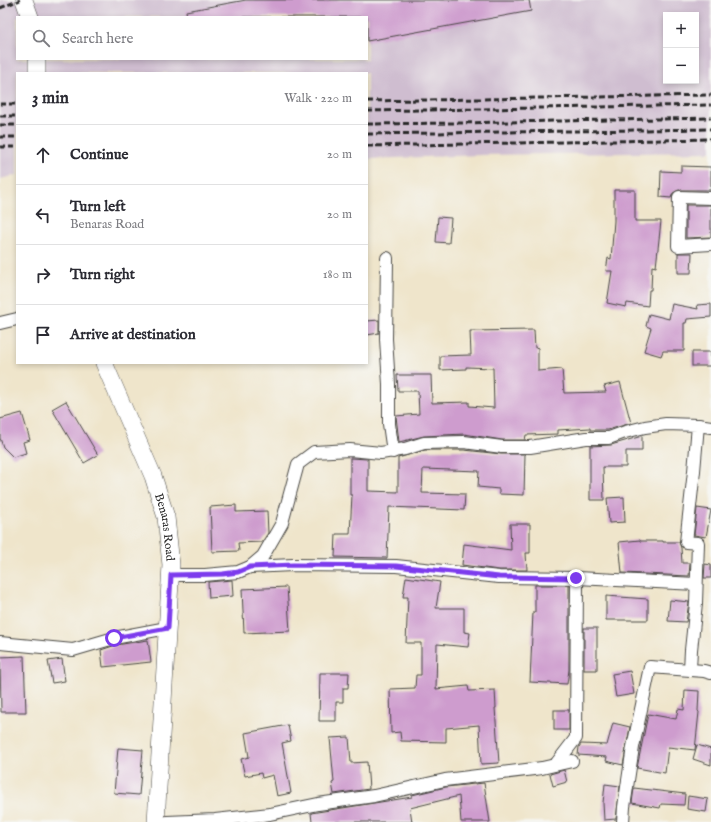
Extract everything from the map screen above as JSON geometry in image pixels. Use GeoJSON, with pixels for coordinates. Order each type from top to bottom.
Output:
{"type":"FeatureCollection","features":[{"type":"Feature","properties":{"kind":"main road"},"geometry":{"type":"LineString","coordinates":[[24,0],[30,16]]}},
{"type":"Feature","properties":{"kind":"main road"},"geometry":{"type":"LineString","coordinates":[[37,60],[38,72]]}},
{"type":"Feature","properties":{"kind":"main road","name":"Benaras Road"},"geometry":{"type":"LineString","coordinates":[[104,364],[153,476],[166,517],[171,575],[156,822]]}},
{"type":"Feature","properties":{"kind":"street"},"geometry":{"type":"LineString","coordinates":[[711,198],[679,197],[678,246],[711,244]]}},
{"type":"Feature","properties":{"kind":"street"},"geometry":{"type":"LineString","coordinates":[[387,258],[386,339],[390,384],[390,424],[393,452]]}},
{"type":"Feature","properties":{"kind":"street"},"geometry":{"type":"LineString","coordinates":[[0,323],[16,319]]}},
{"type":"Feature","properties":{"kind":"street"},"geometry":{"type":"LineString","coordinates":[[171,575],[223,574],[238,572],[250,567],[263,556],[282,523],[298,464],[314,452],[350,450],[381,453],[393,452],[424,443],[464,442],[502,447],[530,447],[586,438],[609,438],[644,427],[666,424],[711,427]]}},
{"type":"Feature","properties":{"kind":"street"},"geometry":{"type":"LineString","coordinates":[[690,669],[698,543],[686,542],[698,425]]}},
{"type":"Feature","properties":{"kind":"street"},"geometry":{"type":"LineString","coordinates":[[250,567],[293,565],[396,566],[499,577],[576,578],[696,584]]}},
{"type":"Feature","properties":{"kind":"street"},"geometry":{"type":"LineString","coordinates":[[556,764],[576,738],[576,578]]}},
{"type":"Feature","properties":{"kind":"street"},"geometry":{"type":"LineString","coordinates":[[0,643],[73,650],[114,638],[168,628]]}},
{"type":"Feature","properties":{"kind":"street"},"geometry":{"type":"LineString","coordinates":[[623,822],[633,747],[650,667],[690,669],[711,673]]}},
{"type":"Feature","properties":{"kind":"street"},"geometry":{"type":"LineString","coordinates":[[167,822],[215,820],[270,814],[318,804],[374,796],[445,780],[542,768],[572,761]]}},
{"type":"Feature","properties":{"kind":"shaded area"},"geometry":{"type":"Polygon","coordinates":[[[0,0],[711,0],[711,152],[483,155],[368,159],[368,72],[16,72],[16,175],[0,179],[0,0]]]}},
{"type":"Feature","properties":{"kind":"building"},"geometry":{"type":"Polygon","coordinates":[[[246,0],[529,0],[531,11],[368,41],[368,16],[187,16],[186,11],[246,0]]]}},
{"type":"Feature","properties":{"kind":"building"},"geometry":{"type":"Polygon","coordinates":[[[681,166],[711,167],[711,190],[679,190],[673,193],[671,198],[660,197],[661,171],[681,172],[681,166]]]}},
{"type":"Feature","properties":{"kind":"building"},"geometry":{"type":"Polygon","coordinates":[[[614,190],[635,190],[635,221],[661,221],[656,267],[652,266],[651,290],[649,290],[648,306],[627,303],[626,307],[607,303],[612,271],[606,271],[608,258],[611,259],[614,221],[614,190]]]}},
{"type":"Feature","properties":{"kind":"building"},"geometry":{"type":"Polygon","coordinates":[[[686,205],[711,205],[711,237],[686,238],[686,205]]]}},
{"type":"Feature","properties":{"kind":"building"},"geometry":{"type":"Polygon","coordinates":[[[438,217],[451,218],[449,243],[436,242],[438,217]]]}},
{"type":"Feature","properties":{"kind":"building"},"geometry":{"type":"Polygon","coordinates":[[[678,253],[692,253],[691,273],[678,273],[678,253]]]}},
{"type":"Feature","properties":{"kind":"building"},"geometry":{"type":"Polygon","coordinates":[[[672,304],[698,309],[697,305],[711,304],[711,317],[687,319],[686,323],[684,323],[684,351],[663,351],[661,356],[644,351],[651,328],[646,326],[649,314],[669,319],[672,304]]]}},
{"type":"Feature","properties":{"kind":"building"},"geometry":{"type":"Polygon","coordinates":[[[379,320],[379,333],[368,335],[368,321],[379,320]]]}},
{"type":"Feature","properties":{"kind":"building"},"geometry":{"type":"Polygon","coordinates":[[[534,330],[535,348],[538,347],[538,371],[562,369],[564,393],[606,392],[604,386],[620,382],[631,423],[608,430],[590,430],[590,428],[558,430],[558,434],[526,435],[525,440],[502,440],[464,434],[424,436],[399,442],[396,416],[419,414],[418,391],[398,391],[397,375],[431,375],[432,403],[469,402],[469,406],[494,408],[493,368],[466,367],[466,369],[440,370],[440,356],[471,355],[470,331],[534,330]]]}},
{"type":"Feature","properties":{"kind":"building"},"geometry":{"type":"Polygon","coordinates":[[[692,352],[711,352],[711,366],[692,366],[692,352]]]}},
{"type":"Feature","properties":{"kind":"building"},"geometry":{"type":"Polygon","coordinates":[[[66,401],[98,455],[84,463],[52,409],[66,401]]]}},
{"type":"Feature","properties":{"kind":"building"},"geometry":{"type":"Polygon","coordinates":[[[22,413],[30,440],[23,442],[26,453],[13,457],[3,447],[0,438],[0,419],[22,413]]]}},
{"type":"Feature","properties":{"kind":"building"},"geometry":{"type":"Polygon","coordinates":[[[642,436],[642,451],[626,451],[626,467],[603,467],[604,500],[590,500],[590,446],[611,445],[642,436]]]}},
{"type":"Feature","properties":{"kind":"building"},"geometry":{"type":"Polygon","coordinates":[[[425,450],[464,450],[501,454],[525,454],[524,495],[499,494],[499,489],[478,487],[479,471],[423,469],[422,493],[465,494],[464,510],[389,507],[387,558],[335,557],[336,534],[350,534],[352,495],[350,495],[350,458],[368,459],[368,491],[398,492],[398,458],[425,450]]]}},
{"type":"Feature","properties":{"kind":"building"},"geometry":{"type":"Polygon","coordinates":[[[624,497],[625,522],[609,523],[607,498],[624,497]]]}},
{"type":"Feature","properties":{"kind":"building"},"geometry":{"type":"Polygon","coordinates":[[[236,505],[236,512],[267,511],[268,533],[262,542],[238,543],[239,551],[212,552],[210,507],[236,505]]]}},
{"type":"Feature","properties":{"kind":"building"},"geometry":{"type":"Polygon","coordinates":[[[697,508],[711,510],[706,537],[694,535],[697,508]]]}},
{"type":"Feature","properties":{"kind":"building"},"geometry":{"type":"Polygon","coordinates":[[[510,524],[530,524],[530,553],[526,553],[527,570],[499,570],[462,565],[464,544],[511,550],[510,524]]]}},
{"type":"Feature","properties":{"kind":"building"},"geometry":{"type":"Polygon","coordinates":[[[640,540],[679,542],[682,563],[690,563],[689,576],[622,573],[619,542],[640,540]]]}},
{"type":"Feature","properties":{"kind":"building"},"geometry":{"type":"Polygon","coordinates":[[[705,564],[711,565],[711,578],[704,578],[705,564]]]}},
{"type":"Feature","properties":{"kind":"building"},"geometry":{"type":"Polygon","coordinates":[[[406,577],[440,582],[436,608],[464,608],[464,632],[470,633],[468,647],[437,644],[436,689],[468,686],[469,691],[495,690],[499,763],[481,764],[479,725],[446,728],[446,742],[401,741],[400,732],[391,733],[390,689],[415,688],[416,675],[421,675],[421,643],[406,643],[408,597],[403,597],[406,577]]]}},
{"type":"Feature","properties":{"kind":"building"},"geometry":{"type":"Polygon","coordinates":[[[232,580],[233,596],[209,598],[208,582],[232,580]]]}},
{"type":"Feature","properties":{"kind":"building"},"geometry":{"type":"Polygon","coordinates":[[[535,585],[569,585],[569,670],[567,684],[530,682],[533,612],[535,612],[535,585]]]}},
{"type":"Feature","properties":{"kind":"building"},"geometry":{"type":"Polygon","coordinates":[[[287,587],[290,631],[244,633],[242,589],[287,587]]]}},
{"type":"Feature","properties":{"kind":"building"},"geometry":{"type":"Polygon","coordinates":[[[606,596],[648,599],[648,620],[606,620],[606,596]]]}},
{"type":"Feature","properties":{"kind":"building"},"geometry":{"type":"Polygon","coordinates":[[[670,600],[689,602],[686,622],[668,621],[670,600]]]}},
{"type":"Feature","properties":{"kind":"building"},"geometry":{"type":"Polygon","coordinates":[[[584,628],[597,628],[597,670],[584,670],[584,628]]]}},
{"type":"Feature","properties":{"kind":"building"},"geometry":{"type":"Polygon","coordinates":[[[148,640],[151,662],[103,667],[101,650],[116,645],[148,640]]]}},
{"type":"Feature","properties":{"kind":"building"},"geometry":{"type":"Polygon","coordinates":[[[24,656],[26,712],[1,712],[0,657],[24,656]]]}},
{"type":"Feature","properties":{"kind":"building"},"geometry":{"type":"Polygon","coordinates":[[[62,659],[65,681],[52,683],[48,661],[62,659]]]}},
{"type":"Feature","properties":{"kind":"building"},"geometry":{"type":"Polygon","coordinates":[[[630,671],[634,694],[616,697],[612,674],[630,671]]]}},
{"type":"Feature","properties":{"kind":"building"},"geometry":{"type":"Polygon","coordinates":[[[320,673],[349,673],[348,688],[343,688],[343,702],[336,702],[336,721],[319,721],[320,673]]]}},
{"type":"Feature","properties":{"kind":"building"},"geometry":{"type":"Polygon","coordinates":[[[685,690],[699,691],[699,712],[695,750],[668,747],[665,773],[637,768],[648,714],[676,719],[678,709],[684,710],[685,690]]]}},
{"type":"Feature","properties":{"kind":"building"},"geometry":{"type":"Polygon","coordinates":[[[554,710],[569,710],[569,730],[554,730],[554,710]]]}},
{"type":"Feature","properties":{"kind":"building"},"geometry":{"type":"Polygon","coordinates":[[[613,723],[630,727],[623,765],[606,761],[607,757],[578,755],[581,744],[607,745],[613,723]]]}},
{"type":"Feature","properties":{"kind":"building"},"geometry":{"type":"Polygon","coordinates":[[[288,725],[291,741],[282,743],[291,793],[277,796],[273,775],[262,778],[261,773],[245,776],[241,759],[249,757],[245,733],[288,725]]]}},
{"type":"Feature","properties":{"kind":"building"},"geometry":{"type":"Polygon","coordinates":[[[349,737],[351,763],[367,762],[369,789],[334,794],[332,783],[334,782],[330,738],[349,737]]]}},
{"type":"Feature","properties":{"kind":"building"},"geometry":{"type":"Polygon","coordinates":[[[697,745],[711,749],[711,765],[693,759],[697,745]]]}},
{"type":"Feature","properties":{"kind":"building"},"geometry":{"type":"Polygon","coordinates":[[[118,748],[143,750],[139,795],[114,793],[118,748]]]}},
{"type":"Feature","properties":{"kind":"building"},"geometry":{"type":"Polygon","coordinates":[[[564,770],[567,782],[553,786],[550,774],[564,770]]]}},
{"type":"Feature","properties":{"kind":"building"},"geometry":{"type":"Polygon","coordinates":[[[484,783],[490,822],[461,822],[459,796],[410,808],[412,822],[312,822],[311,813],[412,797],[412,795],[446,787],[484,783]]]}},
{"type":"Feature","properties":{"kind":"building"},"geometry":{"type":"Polygon","coordinates":[[[605,784],[620,786],[616,819],[604,820],[603,803],[605,784]]]}},
{"type":"Feature","properties":{"kind":"building"},"geometry":{"type":"Polygon","coordinates":[[[634,788],[685,794],[684,805],[661,804],[660,808],[632,803],[634,788]]]}},
{"type":"Feature","properties":{"kind":"building"},"geometry":{"type":"Polygon","coordinates":[[[688,796],[708,799],[706,812],[687,809],[688,796]]]}},
{"type":"Feature","properties":{"kind":"railway"},"geometry":{"type":"LineString","coordinates":[[0,8],[20,0]]}},
{"type":"Feature","properties":{"kind":"railway"},"geometry":{"type":"LineString","coordinates":[[368,101],[711,95]]}},
{"type":"Feature","properties":{"kind":"railway"},"geometry":{"type":"LineString","coordinates":[[0,104],[16,104]]}},
{"type":"Feature","properties":{"kind":"railway"},"geometry":{"type":"LineString","coordinates":[[368,111],[711,105]]}},
{"type":"Feature","properties":{"kind":"railway"},"geometry":{"type":"LineString","coordinates":[[0,116],[16,116]]}},
{"type":"Feature","properties":{"kind":"railway"},"geometry":{"type":"LineString","coordinates":[[368,124],[711,118]]}},
{"type":"Feature","properties":{"kind":"railway"},"geometry":{"type":"LineString","coordinates":[[0,125],[16,125]]}},
{"type":"Feature","properties":{"kind":"railway"},"geometry":{"type":"LineString","coordinates":[[368,134],[711,129]]}},
{"type":"Feature","properties":{"kind":"railway"},"geometry":{"type":"LineString","coordinates":[[0,137],[16,137]]}},
{"type":"Feature","properties":{"kind":"railway"},"geometry":{"type":"LineString","coordinates":[[368,146],[711,139]]}},
{"type":"Feature","properties":{"kind":"railway"},"geometry":{"type":"LineString","coordinates":[[0,147],[16,147]]}},
{"type":"Feature","properties":{"kind":"route"},"geometry":{"type":"LineString","coordinates":[[114,638],[168,628],[171,575],[223,574],[238,572],[250,567],[293,565],[396,566],[499,577],[576,578]]}}]}
